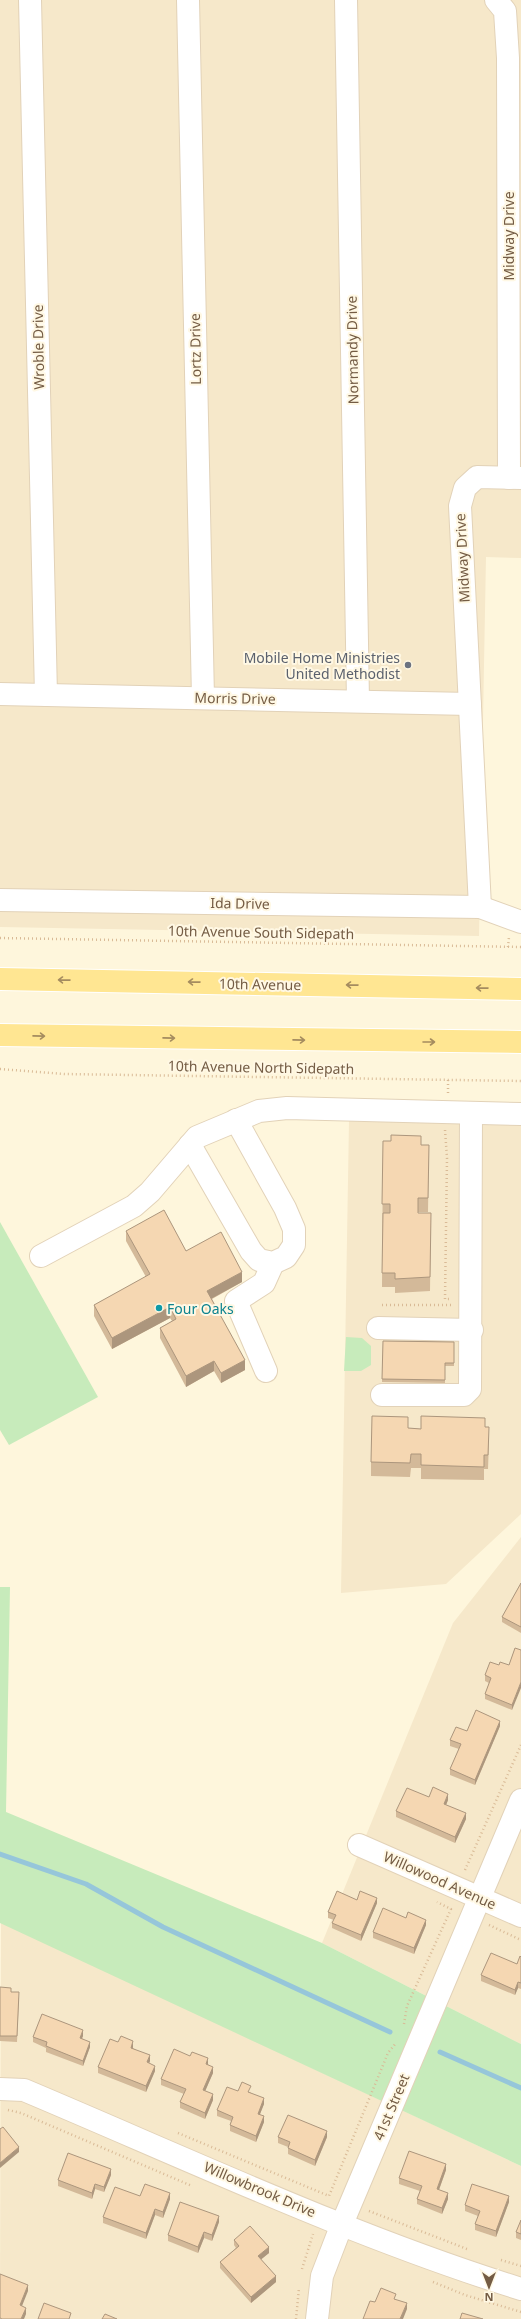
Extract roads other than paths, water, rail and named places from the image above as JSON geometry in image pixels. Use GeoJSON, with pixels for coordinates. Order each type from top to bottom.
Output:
{"type":"FeatureCollection","features":[{"type":"Feature","properties":{"kind":"main road","name":"10th Avenue"},"geometry":{"type":"LineString","coordinates":[[0,978],[521,989]]}},
{"type":"Feature","properties":{"kind":"main road"},"geometry":{"type":"LineString","coordinates":[[0,1035],[521,1042]]}},
{"type":"Feature","properties":{"kind":"street","name":"Wroble Drive"},"geometry":{"type":"LineString","coordinates":[[30,0],[46,695]]}},
{"type":"Feature","properties":{"kind":"street","name":"Lortz Drive"},"geometry":{"type":"LineString","coordinates":[[188,0],[203,698]]}},
{"type":"Feature","properties":{"kind":"street","name":"Normandy Drive"},"geometry":{"type":"LineString","coordinates":[[346,0],[358,701]]}},
{"type":"Feature","properties":{"kind":"street","name":"Midway Drive"},"geometry":{"type":"LineString","coordinates":[[480,907],[460,506],[465,488],[477,477],[515,478],[514,58],[505,11],[496,0]]}},
{"type":"Feature","properties":{"kind":"street","name":"Morris Drive"},"geometry":{"type":"LineString","coordinates":[[0,694],[470,704]]}},
{"type":"Feature","properties":{"kind":"street","name":"Ida Drive"},"geometry":{"type":"LineString","coordinates":[[0,900],[480,907]]}},
{"type":"Feature","properties":{"kind":"street"},"geometry":{"type":"LineString","coordinates":[[480,907],[521,922]]}},
{"type":"Feature","properties":{"kind":"street"},"geometry":{"type":"LineString","coordinates":[[41,1256],[134,1206],[150,1192],[197,1137],[259,1111],[287,1108],[521,1114]]}},
{"type":"Feature","properties":{"kind":"street"},"geometry":{"type":"LineString","coordinates":[[382,1395],[464,1395],[470,1389],[472,1330],[471,1113]]}},
{"type":"Feature","properties":{"kind":"street"},"geometry":{"type":"LineString","coordinates":[[190,1145],[251,1251],[259,1260],[273,1263],[286,1257],[294,1245],[294,1229],[285,1208],[236,1120]]}},
{"type":"Feature","properties":{"kind":"street"},"geometry":{"type":"LineString","coordinates":[[266,1371],[236,1301],[264,1283],[273,1263]]}},
{"type":"Feature","properties":{"kind":"street"},"geometry":{"type":"LineString","coordinates":[[378,1328],[472,1330]]}},
{"type":"Feature","properties":{"kind":"street","name":"41st Street"},"geometry":{"type":"LineString","coordinates":[[317,2319],[322,2276],[342,2224],[521,1800]]}},
{"type":"Feature","properties":{"kind":"street","name":"Willowood Avenue"},"geometry":{"type":"LineString","coordinates":[[359,1845],[521,1916]]}},
{"type":"Feature","properties":{"kind":"street","name":"Willowbrook Drive"},"geometry":{"type":"LineString","coordinates":[[0,2089],[24,2090],[342,2224],[479,2276],[521,2289]]}},
{"type":"Feature","properties":{"kind":"waterway"},"geometry":{"type":"LineString","coordinates":[[0,1854],[86,1884],[163,1927],[390,2032]]}},
{"type":"Feature","properties":{"kind":"waterway"},"geometry":{"type":"LineString","coordinates":[[440,2052],[521,2088]]}},
{"type":"Feature","properties":{"kind":"place","name":"Mobile Home Ministries United Methodist"},"geometry":{"type":"Point","coordinates":[408,665]}},
{"type":"Feature","properties":{"kind":"place","name":"Four Oaks"},"geometry":{"type":"Point","coordinates":[159,1308]}}]}
